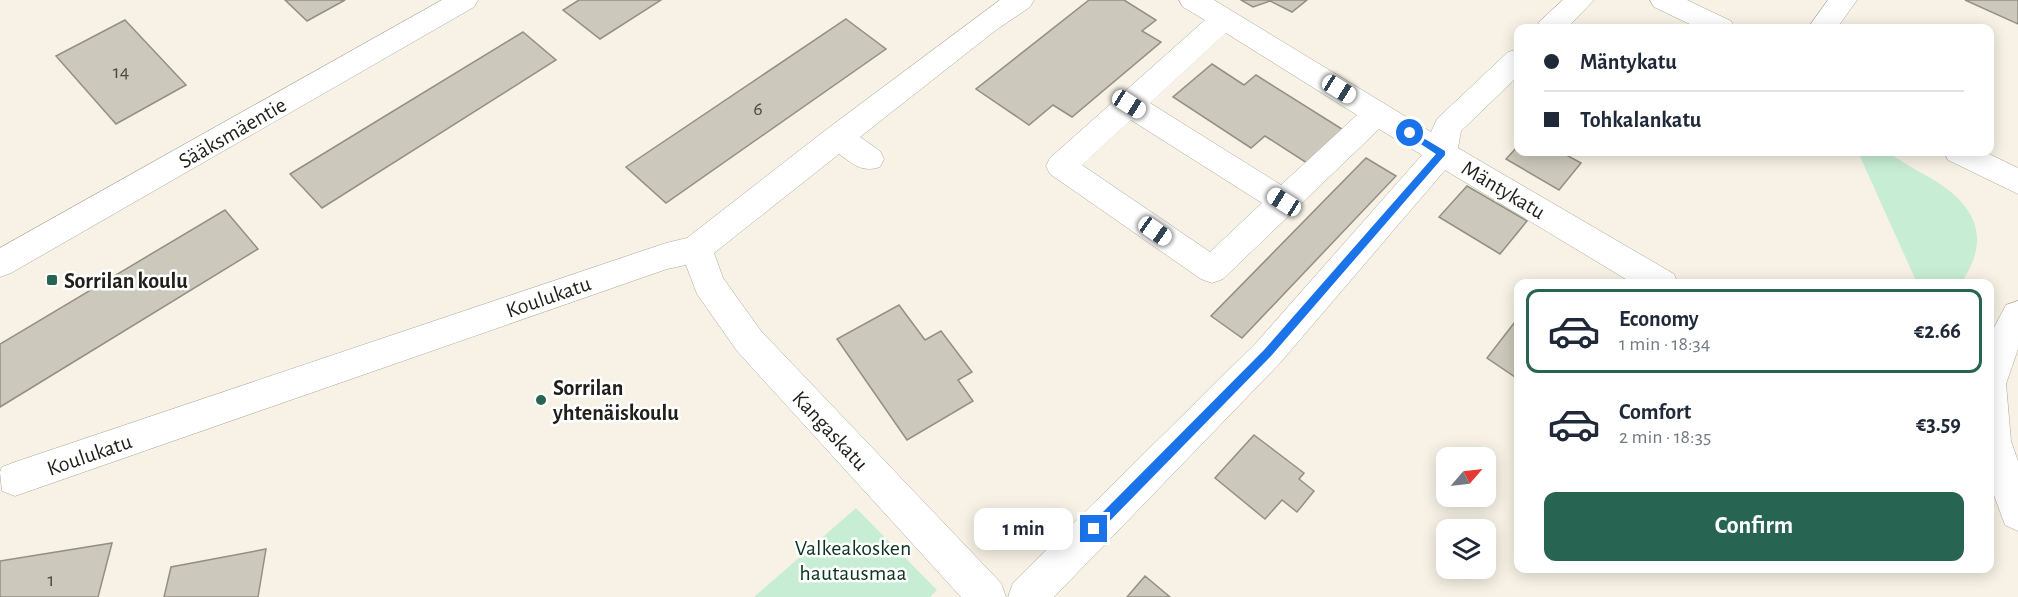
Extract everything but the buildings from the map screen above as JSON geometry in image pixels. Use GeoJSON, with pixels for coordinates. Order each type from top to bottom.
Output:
{"type":"FeatureCollection","features":[{"type":"Feature","properties":{"kind":"street","name":"Sääksmäentie"},"geometry":{"type":"LineString","coordinates":[[0,264],[464,0]]}},
{"type":"Feature","properties":{"kind":"street","name":"Koulukatu"},"geometry":{"type":"LineString","coordinates":[[15,479],[666,256],[696,249],[986,23],[1020,0]]}},
{"type":"Feature","properties":{"kind":"street","name":"Mäntykatu"},"geometry":{"type":"LineString","coordinates":[[1193,0],[1442,153],[1654,279]]}},
{"type":"Feature","properties":{"kind":"street"},"geometry":{"type":"LineString","coordinates":[[1554,24],[1580,0]]}},
{"type":"Feature","properties":{"kind":"street"},"geometry":{"type":"LineString","coordinates":[[1664,0],[1713,24]]}},
{"type":"Feature","properties":{"kind":"street"},"geometry":{"type":"LineString","coordinates":[[1825,24],[1843,0]]}},
{"type":"Feature","properties":{"kind":"street"},"geometry":{"type":"LineString","coordinates":[[1224,19],[1061,166],[1212,270],[1377,113]]}},
{"type":"Feature","properties":{"kind":"street"},"geometry":{"type":"LineString","coordinates":[[1027,597],[1268,353],[1442,153],[1447,127],[1514,63]]}},
{"type":"Feature","properties":{"kind":"street"},"geometry":{"type":"LineString","coordinates":[[1129,104],[1284,202]]}},
{"type":"Feature","properties":{"kind":"street"},"geometry":{"type":"LineString","coordinates":[[838,137],[869,159]]}},
{"type":"Feature","properties":{"kind":"street"},"geometry":{"type":"LineString","coordinates":[[1967,156],[2018,182]]}},
{"type":"Feature","properties":{"kind":"street","name":"Kangaskatu"},"geometry":{"type":"LineString","coordinates":[[696,249],[709,284],[749,341],[987,597]]}},
{"type":"Feature","properties":{"kind":"street"},"geometry":{"type":"LineString","coordinates":[[1994,369],[2003,343],[2018,315]]}},
{"type":"Feature","properties":{"kind":"street"},"geometry":{"type":"LineString","coordinates":[[1994,449],[2018,513]]}},
{"type":"Feature","properties":{"kind":"green space"},"geometry":{"type":"Polygon","coordinates":[[[1860,156],[1895,157],[1951,192],[1972,217],[1976,231],[1976,247],[1972,264],[1963,279],[1915,279],[1860,156]]]}},
{"type":"Feature","properties":{"kind":"green space","name":"Valkeakosken hautausmaa"},"geometry":{"type":"Polygon","coordinates":[[[856,508],[937,590],[930,597],[754,597],[856,508]]]}},
{"type":"Feature","properties":{"kind":"place","name":"Sorrilan koulu"},"geometry":{"type":"Point","coordinates":[52,280]}},
{"type":"Feature","properties":{"kind":"place","name":"Sorrilan yhtenäiskoulu"},"geometry":{"type":"Point","coordinates":[541,400]}},
{"type":"Feature","properties":{"kind":"route"},"geometry":{"type":"LineString","coordinates":[[1094,529],[1268,353],[1442,153],[1410,133]]}}]}
